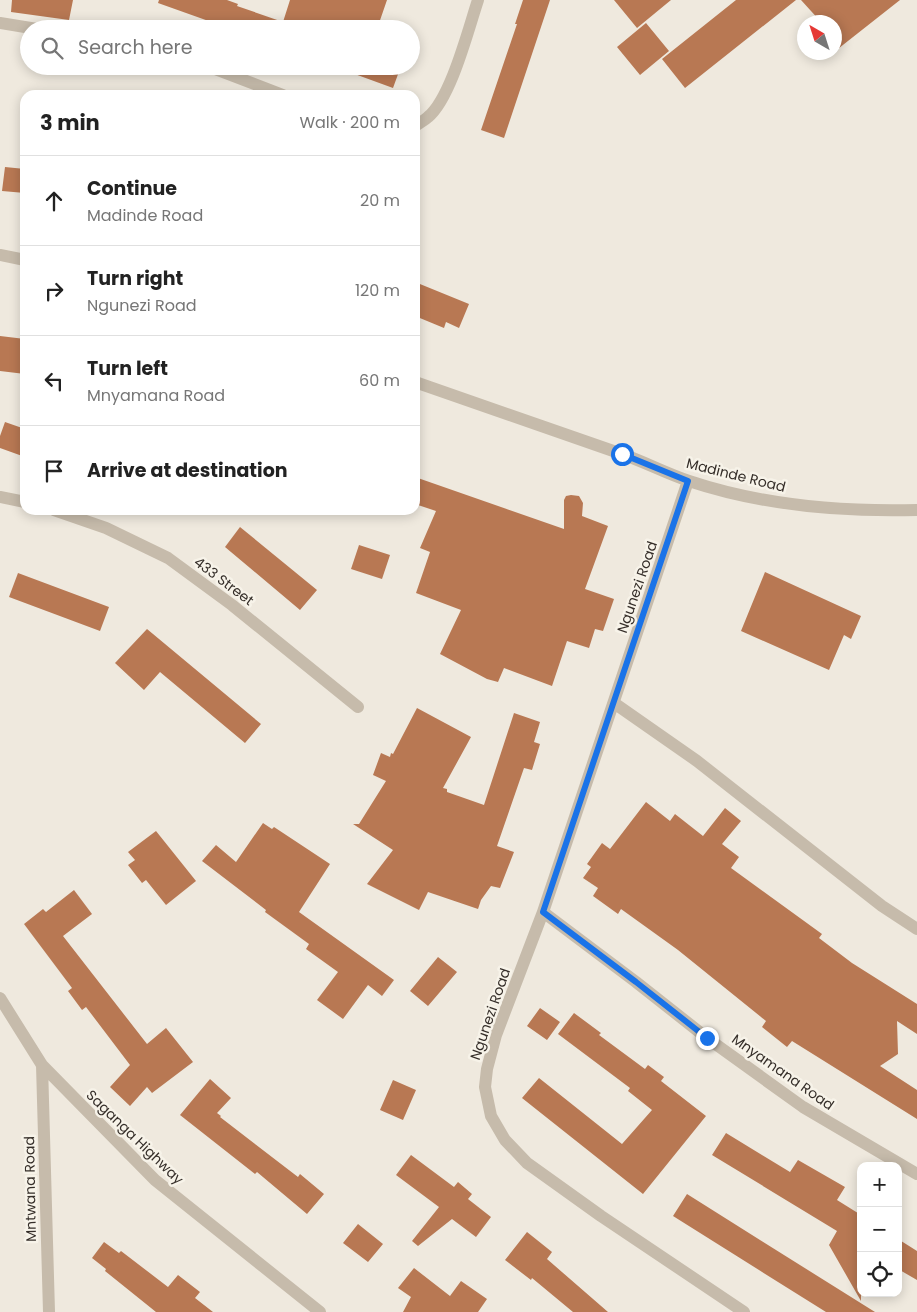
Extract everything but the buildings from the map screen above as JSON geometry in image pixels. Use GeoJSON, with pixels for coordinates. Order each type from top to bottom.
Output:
{"type":"FeatureCollection","features":[{"type":"Feature","properties":{"kind":"street"},"geometry":{"type":"LineString","coordinates":[[420,123],[429,117],[440,102],[454,73],[478,0]]}},
{"type":"Feature","properties":{"kind":"street"},"geometry":{"type":"LineString","coordinates":[[0,23],[20,26]]}},
{"type":"Feature","properties":{"kind":"street"},"geometry":{"type":"LineString","coordinates":[[230,75],[270,90]]}},
{"type":"Feature","properties":{"kind":"street"},"geometry":{"type":"LineString","coordinates":[[0,256],[20,259]]}},
{"type":"Feature","properties":{"kind":"street","name":"Madinde Road"},"geometry":{"type":"LineString","coordinates":[[420,384],[639,460],[688,481],[782,503],[878,511],[917,510]]}},
{"type":"Feature","properties":{"kind":"street","name":"Ngunezi Road"},"geometry":{"type":"LineString","coordinates":[[688,481],[543,912],[496,1035],[487,1069],[485,1087],[491,1116],[505,1140],[527,1163],[624,1232],[744,1312]]}},
{"type":"Feature","properties":{"kind":"street"},"geometry":{"type":"LineString","coordinates":[[0,497],[20,501]]}},
{"type":"Feature","properties":{"kind":"street","name":"433 Street"},"geometry":{"type":"LineString","coordinates":[[68,515],[106,528],[168,558],[232,605],[358,707]]}},
{"type":"Feature","properties":{"kind":"street"},"geometry":{"type":"LineString","coordinates":[[614,703],[697,761],[882,906],[917,929]]}},
{"type":"Feature","properties":{"kind":"street","name":"Mnyamana Road"},"geometry":{"type":"LineString","coordinates":[[543,912],[707,1038],[803,1107],[917,1174]]}},
{"type":"Feature","properties":{"kind":"street","name":"Saganga Highway"},"geometry":{"type":"LineString","coordinates":[[0,998],[42,1065],[155,1180],[320,1312]]}},
{"type":"Feature","properties":{"kind":"street","name":"Mntwana Road"},"geometry":{"type":"LineString","coordinates":[[42,1065],[50,1312]]}},
{"type":"Feature","properties":{"kind":"route"},"geometry":{"type":"LineString","coordinates":[[622,454],[688,481],[543,912],[707,1038]]}}]}
